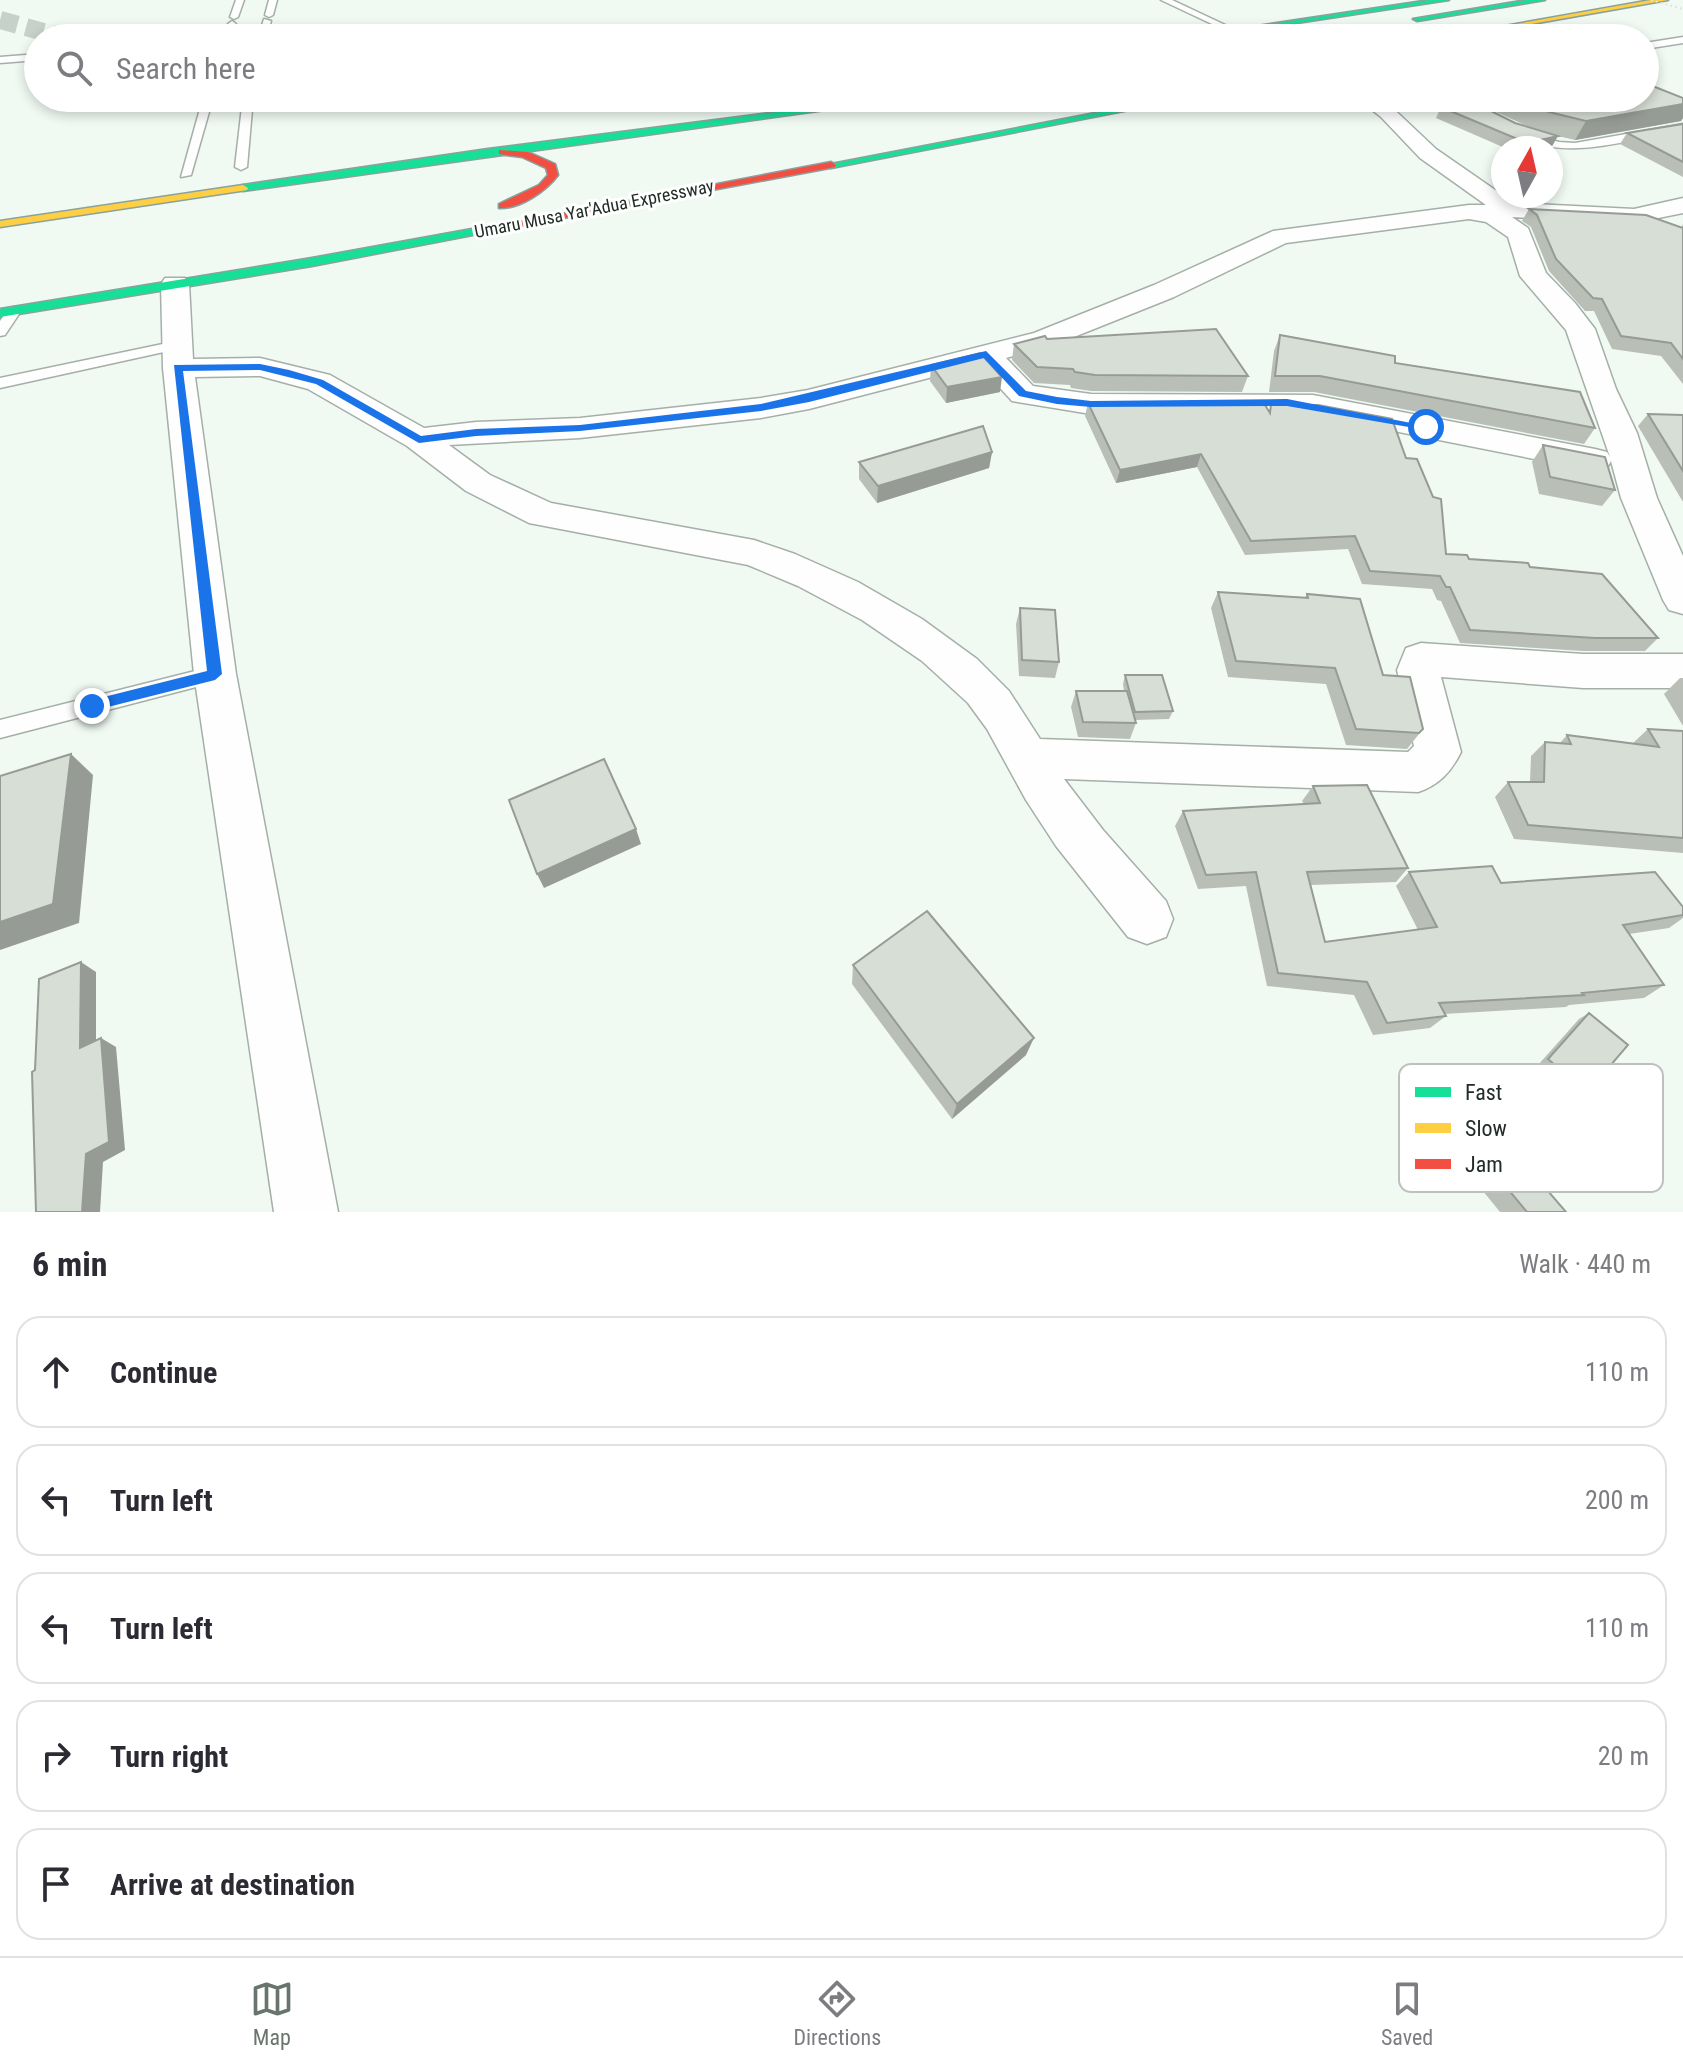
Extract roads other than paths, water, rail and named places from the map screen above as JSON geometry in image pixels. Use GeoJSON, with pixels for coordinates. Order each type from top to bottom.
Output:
{"type":"FeatureCollection","features":[{"type":"Feature","properties":{"kind":"highway"},"geometry":{"type":"LineString","coordinates":[[1386,24],[1541,0]]}},
{"type":"Feature","properties":{"kind":"highway"},"geometry":{"type":"LineString","coordinates":[[1520,24],[1664,0]]}},
{"type":"Feature","properties":{"kind":"highway"},"geometry":{"type":"LineString","coordinates":[[1281,24],[1436,1]]}},
{"type":"Feature","properties":{"kind":"highway"},"geometry":{"type":"LineString","coordinates":[[1357,24],[1436,1]]}},
{"type":"Feature","properties":{"kind":"highway"},"geometry":{"type":"LineString","coordinates":[[1613,24],[1683,11]]}},
{"type":"Feature","properties":{"kind":"highway"},"geometry":{"type":"LineString","coordinates":[[0,224],[488,152],[799,112]]}},
{"type":"Feature","properties":{"kind":"highway"},"geometry":{"type":"LineString","coordinates":[[956,141],[1044,112]]}},
{"type":"Feature","properties":{"kind":"highway","name":"Umaru Musa Yar'Adua Expressway"},"geometry":{"type":"LineString","coordinates":[[7,312],[312,262],[1112,112]]}},
{"type":"Feature","properties":{"kind":"highway","name":"Umaru Musa Yar'Adua Expressway"},"geometry":{"type":"LineString","coordinates":[[488,152],[524,154],[551,166],[553,175],[543,187],[495,208],[564,194]]}},
{"type":"Feature","properties":{"kind":"street"},"geometry":{"type":"LineString","coordinates":[[1389,112],[1419,146],[1519,233],[1533,276],[1580,329],[1639,498],[1683,600]]}},
{"type":"Feature","properties":{"kind":"street"},"geometry":{"type":"LineString","coordinates":[[419,439],[476,432],[580,428],[761,408],[809,399],[1044,339],[1104,317],[1282,236],[1446,213],[1494,211],[1632,216],[1655,214],[1683,205]]}},
{"type":"Feature","properties":{"kind":"street"},"geometry":{"type":"LineString","coordinates":[[175,284],[177,356],[215,674],[306,1212]]}},
{"type":"Feature","properties":{"kind":"street"},"geometry":{"type":"LineString","coordinates":[[986,354],[1023,394],[1057,400],[1091,404],[1313,405],[1630,467]]}},
{"type":"Feature","properties":{"kind":"street"},"geometry":{"type":"LineString","coordinates":[[177,356],[260,367],[319,382],[419,439],[478,483],[542,514],[754,553],[783,562],[909,630],[983,690],[1015,731],[1051,798],[1147,919]]}},
{"type":"Feature","properties":{"kind":"street"},"geometry":{"type":"LineString","coordinates":[[1030,758],[1418,772],[1438,752],[1418,670],[1421,659],[1583,671],[1683,671]]}},
{"type":"Feature","properties":{"kind":"lane"},"geometry":{"type":"LineString","coordinates":[[232,24],[240,0]]}},
{"type":"Feature","properties":{"kind":"lane"},"geometry":{"type":"LineString","coordinates":[[266,24],[273,0]]}},
{"type":"Feature","properties":{"kind":"lane"},"geometry":{"type":"LineString","coordinates":[[1165,0],[1218,24]]}},
{"type":"Feature","properties":{"kind":"lane"},"geometry":{"type":"LineString","coordinates":[[1659,44],[1683,40]]}},
{"type":"Feature","properties":{"kind":"lane"},"geometry":{"type":"LineString","coordinates":[[0,60],[24,58]]}},
{"type":"Feature","properties":{"kind":"lane"},"geometry":{"type":"LineString","coordinates":[[185,175],[204,112]]}},
{"type":"Feature","properties":{"kind":"lane"},"geometry":{"type":"LineString","coordinates":[[241,167],[247,112]]}},
{"type":"Feature","properties":{"kind":"lane"},"geometry":{"type":"LineString","coordinates":[[1481,112],[1497,121]]}},
{"type":"Feature","properties":{"kind":"lane"},"geometry":{"type":"LineString","coordinates":[[1522,133],[1558,145],[1575,146],[1683,127]]}},
{"type":"Feature","properties":{"kind":"lane"},"geometry":{"type":"LineString","coordinates":[[1632,216],[1655,224]]}},
{"type":"Feature","properties":{"kind":"lane"},"geometry":{"type":"LineString","coordinates":[[0,332],[7,312]]}},
{"type":"Feature","properties":{"kind":"lane"},"geometry":{"type":"LineString","coordinates":[[0,383],[177,356]]}},
{"type":"Feature","properties":{"kind":"lane"},"geometry":{"type":"LineString","coordinates":[[0,729],[215,674]]}},
{"type":"Feature","properties":{"kind":"tunnel"},"geometry":{"type":"LineString","coordinates":[[0,20],[24,27]]}}]}
